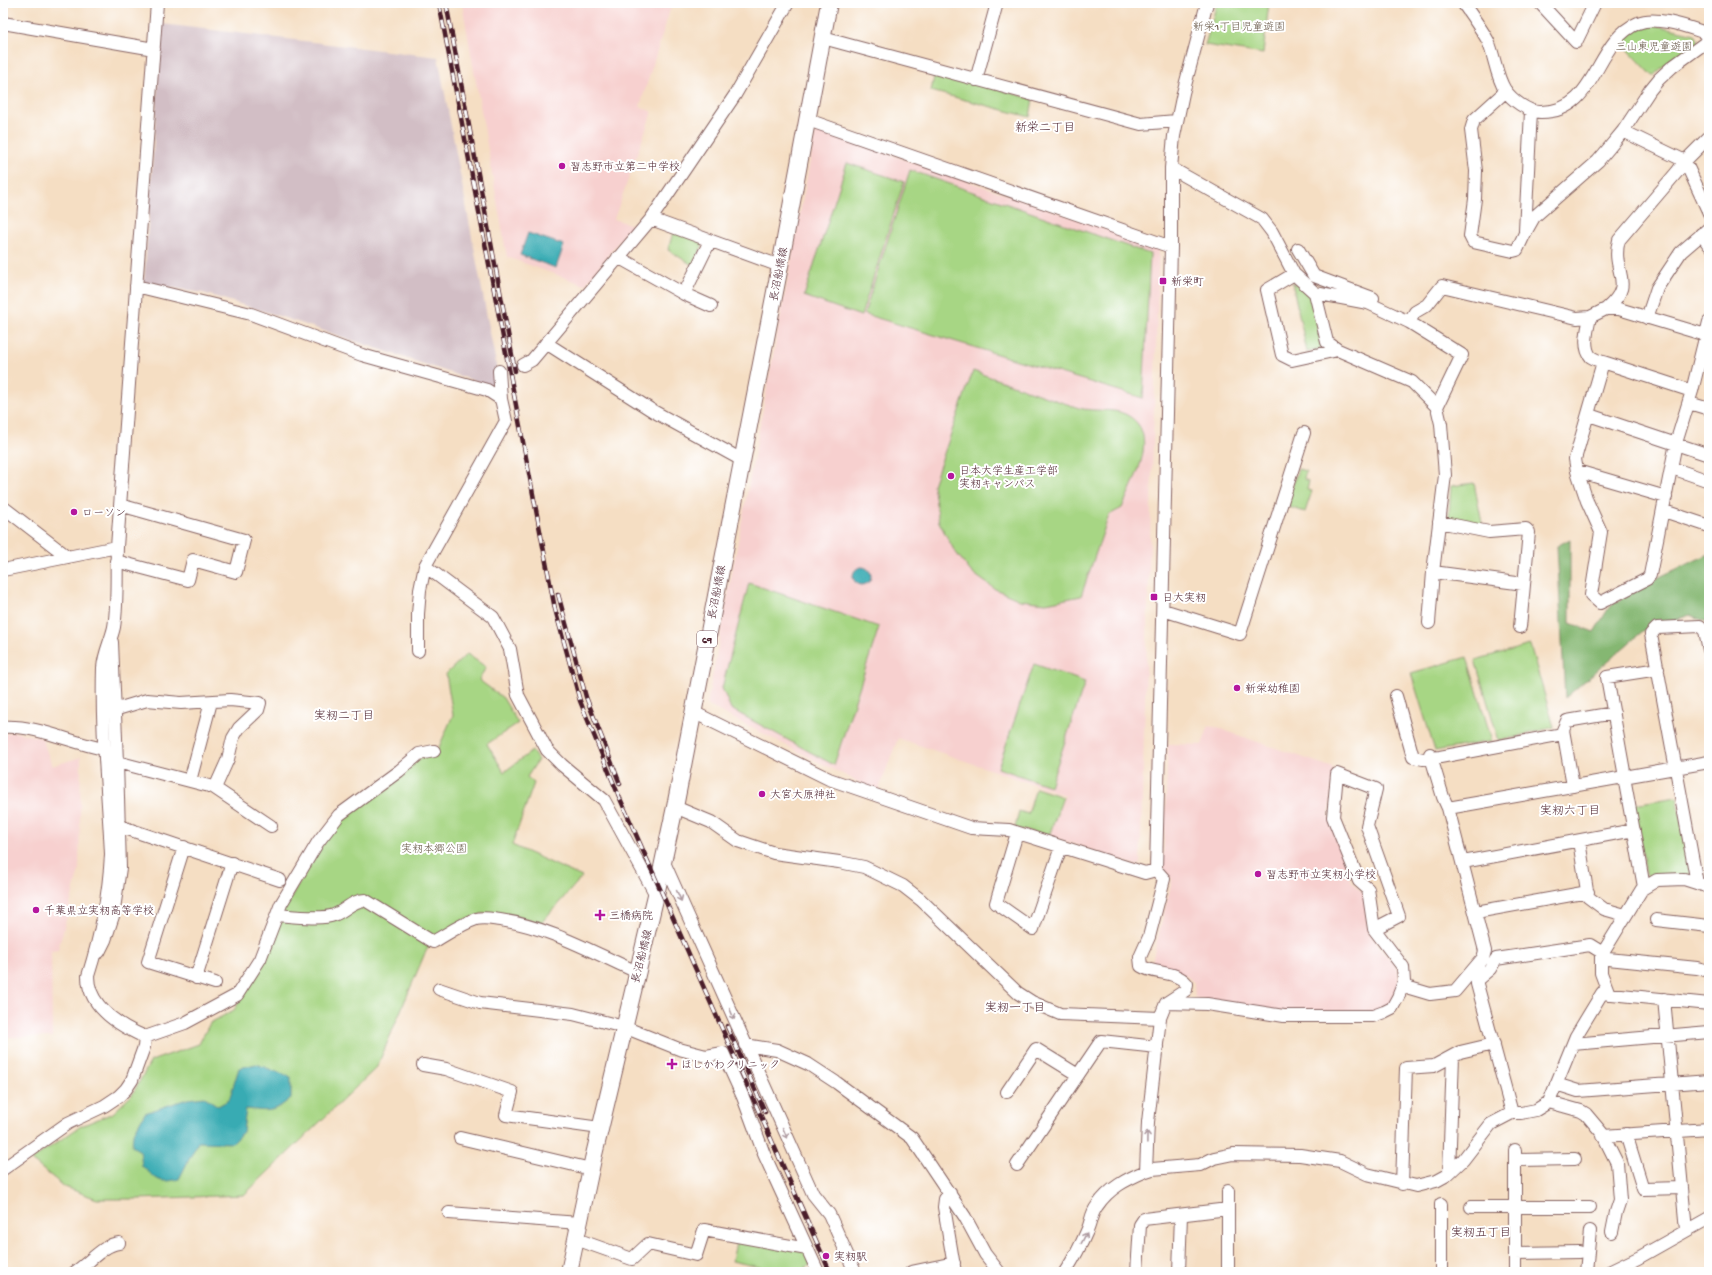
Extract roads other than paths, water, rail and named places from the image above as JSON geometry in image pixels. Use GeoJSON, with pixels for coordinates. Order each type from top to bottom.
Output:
{"type":"FeatureCollection","features":[{"type":"Feature","properties":{"kind":"main road","name":"長沼船橋線"},"geometry":{"type":"LineString","coordinates":[[569,1272],[600,1128],[656,895],[675,807],[808,120],[829,3]]}},
{"type":"Feature","properties":{"kind":"street"},"geometry":{"type":"LineString","coordinates":[[157,3],[116,561],[114,622],[111,637],[105,653],[103,667],[104,750],[110,824],[110,871],[104,910],[88,976],[88,984],[98,1006],[128,1029],[145,1037],[185,1023],[237,995],[260,959],[281,904],[318,842],[339,815],[399,771],[419,754],[434,751]]}},
{"type":"Feature","properties":{"kind":"street"},"geometry":{"type":"LineString","coordinates":[[523,365],[532,360],[651,219],[735,95],[788,3]]}},
{"type":"Feature","properties":{"kind":"street"},"geometry":{"type":"LineString","coordinates":[[976,80],[997,3]]}},
{"type":"Feature","properties":{"kind":"street"},"geometry":{"type":"LineString","coordinates":[[1146,1171],[1148,1122],[1160,1018],[1166,1003],[1186,990],[1187,984],[1183,978],[1158,971],[1148,971],[1141,966],[1140,957],[1149,937],[1164,879],[1156,870],[1171,247],[1171,168],[1176,121],[1206,3]]}},
{"type":"Feature","properties":{"kind":"street"},"geometry":{"type":"LineString","coordinates":[[1463,3],[1488,42],[1501,81],[1506,91],[1531,110],[1552,112],[1571,104],[1582,93],[1615,41],[1626,30],[1640,22],[1657,20],[1704,33]]}},
{"type":"Feature","properties":{"kind":"street"},"geometry":{"type":"LineString","coordinates":[[1540,3],[1576,42],[1595,3]]}},
{"type":"Feature","properties":{"kind":"street"},"geometry":{"type":"LineString","coordinates":[[3,23],[154,49]]}},
{"type":"Feature","properties":{"kind":"street"},"geometry":{"type":"LineString","coordinates":[[823,38],[1141,124],[1176,121]]}},
{"type":"Feature","properties":{"kind":"street"},"geometry":{"type":"LineString","coordinates":[[1506,91],[1474,120],[1472,130],[1476,171],[1475,199],[1470,236],[1472,242],[1513,252],[1517,250],[1534,217],[1598,161],[1623,131],[1659,79],[1672,67],[1709,40]]}},
{"type":"Feature","properties":{"kind":"street"},"geometry":{"type":"LineString","coordinates":[[1525,233],[1531,110]]}},
{"type":"Feature","properties":{"kind":"street"},"geometry":{"type":"LineString","coordinates":[[808,120],[1171,247]]}},
{"type":"Feature","properties":{"kind":"street"},"geometry":{"type":"LineString","coordinates":[[1623,131],[1685,161],[1709,213]]}},
{"type":"Feature","properties":{"kind":"street"},"geometry":{"type":"LineString","coordinates":[[1409,322],[1415,312],[1427,305],[1442,286],[1578,318],[1590,317],[1606,309],[1617,300],[1622,289],[1623,282],[1617,262],[1617,248],[1619,240],[1685,161],[1709,137]]}},
{"type":"Feature","properties":{"kind":"street"},"geometry":{"type":"LineString","coordinates":[[1171,168],[1262,219],[1272,232],[1294,274],[1315,293],[1368,303],[1409,322],[1462,355],[1437,407]]}},
{"type":"Feature","properties":{"kind":"street"},"geometry":{"type":"LineString","coordinates":[[651,219],[780,266]]}},
{"type":"Feature","properties":{"kind":"street"},"geometry":{"type":"LineString","coordinates":[[1647,318],[1657,288],[1681,252],[1705,231],[1709,245]]}},
{"type":"Feature","properties":{"kind":"street"},"geometry":{"type":"LineString","coordinates":[[684,294],[710,240]]}},
{"type":"Feature","properties":{"kind":"street"},"geometry":{"type":"LineString","coordinates":[[1298,249],[1314,276],[1391,305]]}},
{"type":"Feature","properties":{"kind":"street"},"geometry":{"type":"LineString","coordinates":[[618,257],[684,294],[711,306]]}},
{"type":"Feature","properties":{"kind":"street"},"geometry":{"type":"LineString","coordinates":[[1294,274],[1266,290],[1282,355],[1292,360],[1338,350]]}},
{"type":"Feature","properties":{"kind":"street"},"geometry":{"type":"LineString","coordinates":[[136,286],[251,314],[362,354],[487,390],[501,399]]}},
{"type":"Feature","properties":{"kind":"street"},"geometry":{"type":"LineString","coordinates":[[1315,293],[1327,342],[1338,350],[1412,382],[1437,407],[1441,424],[1445,474],[1433,572],[1429,623]]}},
{"type":"Feature","properties":{"kind":"street"},"geometry":{"type":"LineString","coordinates":[[1606,309],[1619,309],[1707,336]]}},
{"type":"Feature","properties":{"kind":"street"},"geometry":{"type":"LineString","coordinates":[[1590,317],[1586,344],[1587,351],[1592,357],[1692,391]]}},
{"type":"Feature","properties":{"kind":"street"},"geometry":{"type":"LineString","coordinates":[[1603,362],[1575,460],[1577,471],[1601,532],[1591,596],[1600,603],[1646,579],[1650,575],[1664,511],[1676,443],[1692,391],[1704,360],[1709,322]]}},
{"type":"Feature","properties":{"kind":"street"},"geometry":{"type":"LineString","coordinates":[[546,343],[653,410],[742,460]]}},
{"type":"Feature","properties":{"kind":"street"},"geometry":{"type":"LineString","coordinates":[[418,651],[418,614],[420,590],[425,566],[506,422],[501,399],[499,371]]}},
{"type":"Feature","properties":{"kind":"street"},"geometry":{"type":"LineString","coordinates":[[1689,403],[1709,409]]}},
{"type":"Feature","properties":{"kind":"street"},"geometry":{"type":"LineString","coordinates":[[1589,415],[1709,455]]}},
{"type":"Feature","properties":{"kind":"street"},"geometry":{"type":"LineString","coordinates":[[1162,610],[1240,634],[1304,433]]}},
{"type":"Feature","properties":{"kind":"street"},"geometry":{"type":"LineString","coordinates":[[1672,468],[1709,481]]}},
{"type":"Feature","properties":{"kind":"street"},"geometry":{"type":"LineString","coordinates":[[1577,471],[1666,497]]}},
{"type":"Feature","properties":{"kind":"street"},"geometry":{"type":"LineString","coordinates":[[116,561],[188,580],[193,560],[236,572],[244,540],[120,505]]}},
{"type":"Feature","properties":{"kind":"street"},"geometry":{"type":"LineString","coordinates":[[3,507],[68,557]]}},
{"type":"Feature","properties":{"kind":"street"},"geometry":{"type":"LineString","coordinates":[[1664,511],[1709,526]]}},
{"type":"Feature","properties":{"kind":"street"},"geometry":{"type":"LineString","coordinates":[[1439,522],[1489,532],[1526,529],[1529,532],[1530,536],[1520,627]]}},
{"type":"Feature","properties":{"kind":"street"},"geometry":{"type":"LineString","coordinates":[[3,570],[117,547]]}},
{"type":"Feature","properties":{"kind":"street"},"geometry":{"type":"LineString","coordinates":[[425,566],[493,617],[510,649],[518,695],[547,750],[562,765],[604,800],[656,895]]}},
{"type":"Feature","properties":{"kind":"street"},"geometry":{"type":"LineString","coordinates":[[1433,572],[1524,584]]}},
{"type":"Feature","properties":{"kind":"street"},"geometry":{"type":"LineString","coordinates":[[1697,883],[1652,634],[1657,628],[1700,626],[1705,631],[1709,650]]}},
{"type":"Feature","properties":{"kind":"street"},"geometry":{"type":"LineString","coordinates":[[91,966],[105,940],[113,916],[120,868],[111,637]]}},
{"type":"Feature","properties":{"kind":"street"},"geometry":{"type":"LineString","coordinates":[[1644,887],[1608,678],[1658,669]]}},
{"type":"Feature","properties":{"kind":"street"},"geometry":{"type":"LineString","coordinates":[[1396,696],[1413,757],[1423,759],[1431,756],[1563,734]]}},
{"type":"Feature","properties":{"kind":"street"},"geometry":{"type":"LineString","coordinates":[[114,710],[147,700],[181,703],[230,700],[260,703],[258,710],[239,728],[233,738],[228,759],[215,788]]}},
{"type":"Feature","properties":{"kind":"street"},"geometry":{"type":"LineString","coordinates":[[190,781],[211,702]]}},
{"type":"Feature","properties":{"kind":"street"},"geometry":{"type":"LineString","coordinates":[[693,712],[829,779],[971,828],[1009,830],[1145,873],[1156,870]]}},
{"type":"Feature","properties":{"kind":"street"},"geometry":{"type":"LineString","coordinates":[[1573,786],[1562,730],[1567,721],[1614,713]]}},
{"type":"Feature","properties":{"kind":"street"},"geometry":{"type":"LineString","coordinates":[[3,727],[17,726],[45,733],[84,746],[104,750]]}},
{"type":"Feature","properties":{"kind":"street"},"geometry":{"type":"LineString","coordinates":[[1431,756],[1443,798],[1448,808],[1484,943],[1488,961],[1477,980],[1477,984],[1512,1113]]}},
{"type":"Feature","properties":{"kind":"street"},"geometry":{"type":"LineString","coordinates":[[117,762],[215,788],[271,826]]}},
{"type":"Feature","properties":{"kind":"street"},"geometry":{"type":"LineString","coordinates":[[1448,808],[1709,762]]}},
{"type":"Feature","properties":{"kind":"street"},"geometry":{"type":"LineString","coordinates":[[1166,1003],[1207,1004],[1284,1016],[1373,1016],[1392,1008],[1403,986],[1403,967],[1374,929],[1368,889],[1358,881],[1333,817],[1337,774],[1376,790],[1367,826],[1399,916],[1374,929]]}},
{"type":"Feature","properties":{"kind":"street"},"geometry":{"type":"LineString","coordinates":[[675,807],[711,822],[738,841],[774,853],[840,862],[864,867],[903,886],[921,900],[1018,993],[1032,1002],[1060,1014],[1160,1018]]}},
{"type":"Feature","properties":{"kind":"street"},"geometry":{"type":"LineString","coordinates":[[119,826],[280,880]]}},
{"type":"Feature","properties":{"kind":"street"},"geometry":{"type":"LineString","coordinates":[[1463,862],[1634,830]]}},
{"type":"Feature","properties":{"kind":"street"},"geometry":{"type":"LineString","coordinates":[[1017,833],[996,902],[1033,929],[1061,847]]}},
{"type":"Feature","properties":{"kind":"street"},"geometry":{"type":"LineString","coordinates":[[1579,841],[1588,897],[1596,905],[1604,909],[1625,915]]}},
{"type":"Feature","properties":{"kind":"street"},"geometry":{"type":"LineString","coordinates":[[184,847],[148,962],[215,983]]}},
{"type":"Feature","properties":{"kind":"street"},"geometry":{"type":"LineString","coordinates":[[663,860],[813,1194],[829,1214],[855,1272]]}},
{"type":"Feature","properties":{"kind":"street"},"geometry":{"type":"LineString","coordinates":[[196,978],[232,863]]}},
{"type":"Feature","properties":{"kind":"street"},"geometry":{"type":"LineString","coordinates":[[1609,994],[1601,973],[1602,954],[1638,893],[1644,887],[1657,880],[1684,879],[1709,887]]}},
{"type":"Feature","properties":{"kind":"street"},"geometry":{"type":"LineString","coordinates":[[1476,912],[1588,892]]}},
{"type":"Feature","properties":{"kind":"street"},"geometry":{"type":"LineString","coordinates":[[277,915],[312,917],[334,916],[359,900],[365,900],[433,942],[462,925],[477,919],[486,918],[520,923],[548,932],[637,972]]}},
{"type":"Feature","properties":{"kind":"street"},"geometry":{"type":"LineString","coordinates":[[1656,920],[1709,926]]}},
{"type":"Feature","properties":{"kind":"street"},"geometry":{"type":"LineString","coordinates":[[1403,986],[1430,994],[1455,991],[1488,961],[1590,945],[1608,959],[1709,971]]}},
{"type":"Feature","properties":{"kind":"street"},"geometry":{"type":"LineString","coordinates":[[439,989],[480,1003],[573,1014],[624,1027],[680,1049],[706,1056],[723,1053],[743,1097],[764,1154],[818,1272]]}},
{"type":"Feature","properties":{"kind":"street"},"geometry":{"type":"LineString","coordinates":[[1065,1272],[1088,1230],[1091,1216],[1096,1206],[1112,1189],[1128,1178],[1146,1171],[1200,1165],[1214,1158],[1233,1154],[1300,1155],[1340,1161],[1367,1174],[1402,1184],[1416,1186],[1436,1181],[1449,1173],[1463,1160],[1491,1124],[1512,1113],[1536,1110],[1549,1102],[1573,1044],[1602,993],[1709,1004]]}},
{"type":"Feature","properties":{"kind":"street"},"geometry":{"type":"LineString","coordinates":[[1664,999],[1686,1230]]}},
{"type":"Feature","properties":{"kind":"street"},"geometry":{"type":"LineString","coordinates":[[1573,1044],[1709,1032]]}},
{"type":"Feature","properties":{"kind":"street"},"geometry":{"type":"LineString","coordinates":[[3,1169],[68,1123],[104,1106],[120,1096],[132,1080],[144,1047],[145,1037]]}},
{"type":"Feature","properties":{"kind":"street"},"geometry":{"type":"LineString","coordinates":[[1018,1165],[1101,1041],[1157,1047]]}},
{"type":"Feature","properties":{"kind":"street"},"geometry":{"type":"LineString","coordinates":[[1402,1184],[1406,1068],[1434,1066],[1460,1052],[1494,1044]]}},
{"type":"Feature","properties":{"kind":"street"},"geometry":{"type":"LineString","coordinates":[[745,1045],[777,1050],[808,1064],[837,1083],[912,1138],[971,1226],[985,1254],[999,1272]]}},
{"type":"Feature","properties":{"kind":"street"},"geometry":{"type":"LineString","coordinates":[[1007,1092],[1036,1049],[1078,1075]]}},
{"type":"Feature","properties":{"kind":"street"},"geometry":{"type":"LineString","coordinates":[[1449,1173],[1453,1056]]}},
{"type":"Feature","properties":{"kind":"street"},"geometry":{"type":"LineString","coordinates":[[423,1065],[446,1069],[512,1092],[506,1115],[600,1128]]}},
{"type":"Feature","properties":{"kind":"street"},"geometry":{"type":"LineString","coordinates":[[1556,1084],[1578,1091],[1709,1081]]}},
{"type":"Feature","properties":{"kind":"street"},"geometry":{"type":"LineString","coordinates":[[1549,1102],[1586,1114],[1603,1136],[1617,1163],[1620,1200],[1612,1232]]}},
{"type":"Feature","properties":{"kind":"street"},"geometry":{"type":"LineString","coordinates":[[1603,1136],[1709,1129]]}},
{"type":"Feature","properties":{"kind":"street"},"geometry":{"type":"LineString","coordinates":[[1626,1134],[1642,1189],[1682,1188]]}},
{"type":"Feature","properties":{"kind":"street"},"geometry":{"type":"LineString","coordinates":[[460,1138],[591,1169]]}},
{"type":"Feature","properties":{"kind":"street"},"geometry":{"type":"LineString","coordinates":[[1515,1272],[1515,1155],[1575,1159]]}},
{"type":"Feature","properties":{"kind":"street"},"geometry":{"type":"LineString","coordinates":[[1228,1191],[1228,1272]]}},
{"type":"Feature","properties":{"kind":"street"},"geometry":{"type":"LineString","coordinates":[[911,1272],[954,1268],[944,1207],[945,1199],[950,1193]]}},
{"type":"Feature","properties":{"kind":"street"},"geometry":{"type":"LineString","coordinates":[[1441,1272],[1442,1204]]}},
{"type":"Feature","properties":{"kind":"street"},"geometry":{"type":"LineString","coordinates":[[1471,1207],[1590,1207]]}},
{"type":"Feature","properties":{"kind":"street"},"geometry":{"type":"LineString","coordinates":[[1136,1272],[1140,1225],[1144,1219],[1228,1209]]}},
{"type":"Feature","properties":{"kind":"street"},"geometry":{"type":"LineString","coordinates":[[449,1213],[578,1231],[632,1259],[648,1244],[696,1255],[704,1230],[808,1249]]}},
{"type":"Feature","properties":{"kind":"street"},"geometry":{"type":"LineString","coordinates":[[1179,1272],[1181,1215]]}},
{"type":"Feature","properties":{"kind":"street"},"geometry":{"type":"LineString","coordinates":[[1609,1272],[1638,1258],[1709,1218]]}},
{"type":"Feature","properties":{"kind":"street"},"geometry":{"type":"LineString","coordinates":[[1586,1272],[1590,1231]]}},
{"type":"Feature","properties":{"kind":"street"},"geometry":{"type":"LineString","coordinates":[[75,1272],[84,1267],[111,1244],[119,1243]]}},
{"type":"Feature","properties":{"kind":"street"},"geometry":{"type":"LineString","coordinates":[[1515,1253],[1579,1252]]}},
{"type":"Feature","properties":{"kind":"water"},"geometry":{"type":"Polygon","coordinates":[[[528,233],[564,245],[556,268],[520,255],[528,233]]]}},
{"type":"Feature","properties":{"kind":"water"},"geometry":{"type":"Polygon","coordinates":[[[858,567],[866,567],[871,572],[869,583],[866,585],[858,585],[853,580],[853,572],[858,567]]]}},
{"type":"Feature","properties":{"kind":"water"},"geometry":{"type":"Polygon","coordinates":[[[256,1064],[291,1077],[291,1098],[279,1107],[270,1110],[265,1111],[246,1109],[243,1132],[232,1143],[198,1142],[179,1179],[167,1181],[159,1180],[142,1166],[140,1151],[132,1146],[133,1134],[145,1113],[187,1099],[205,1097],[218,1106],[229,1100],[239,1068],[256,1064]]]}},
{"type":"Feature","properties":{"kind":"railway"},"geometry":{"type":"LineString","coordinates":[[439,3],[555,609],[580,701],[618,794],[830,1272]]}},
{"type":"Feature","properties":{"kind":"railway"},"geometry":{"type":"LineString","coordinates":[[446,3],[515,371]]}},
{"type":"Feature","properties":{"kind":"railway"},"geometry":{"type":"LineString","coordinates":[[558,594],[586,697],[620,784]]}},
{"type":"Feature","properties":{"kind":"railway"},"geometry":{"type":"LineString","coordinates":[[727,1026],[765,1112]]}},
{"type":"Feature","properties":{"kind":"place","name":"習志野市立第二中学校"},"geometry":{"type":"Point","coordinates":[562,166]}},
{"type":"Feature","properties":{"kind":"place","name":"新栄町"},"geometry":{"type":"Point","coordinates":[1163,281]}},
{"type":"Feature","properties":{"kind":"place","name":"日本大学生産工学部 実籾キャンパス"},"geometry":{"type":"Point","coordinates":[951,476]}},
{"type":"Feature","properties":{"kind":"place","name":"ローソン"},"geometry":{"type":"Point","coordinates":[74,512]}},
{"type":"Feature","properties":{"kind":"place","name":"日大実籾"},"geometry":{"type":"Point","coordinates":[1154,597]}},
{"type":"Feature","properties":{"kind":"place","name":"新栄幼稚園"},"geometry":{"type":"Point","coordinates":[1237,688]}},
{"type":"Feature","properties":{"kind":"place","name":"大宮大原神社"},"geometry":{"type":"Point","coordinates":[762,794]}},
{"type":"Feature","properties":{"kind":"place","name":"習志野市立実籾小学校"},"geometry":{"type":"Point","coordinates":[1258,874]}},
{"type":"Feature","properties":{"kind":"place","name":"千葉県立実籾高等学校"},"geometry":{"type":"Point","coordinates":[36,910]}},
{"type":"Feature","properties":{"kind":"place","name":"三橋病院"},"geometry":{"type":"Point","coordinates":[600,915]}},
{"type":"Feature","properties":{"kind":"place","name":"ほしかわクリニック"},"geometry":{"type":"Point","coordinates":[672,1064]}},
{"type":"Feature","properties":{"kind":"place","name":"実籾駅"},"geometry":{"type":"Point","coordinates":[826,1256]}},
{"type":"Feature","properties":{"kind":"district","name":"新栄二丁目"},"geometry":{"type":"Point","coordinates":[1045,127]}},
{"type":"Feature","properties":{"kind":"district","name":"実籾二丁目"},"geometry":{"type":"Point","coordinates":[344,715]}},
{"type":"Feature","properties":{"kind":"district","name":"実籾六丁目"},"geometry":{"type":"Point","coordinates":[1570,810]}},
{"type":"Feature","properties":{"kind":"district","name":"実籾一丁目"},"geometry":{"type":"Point","coordinates":[1015,1007]}},
{"type":"Feature","properties":{"kind":"district","name":"実籾五丁目"},"geometry":{"type":"Point","coordinates":[1481,1232]}},
{"type":"Feature","properties":{"kind":"park label","name":"新栄1丁目児童遊園"},"geometry":{"type":"Point","coordinates":[1239,26]}},
{"type":"Feature","properties":{"kind":"park label","name":"三山東児童遊園"},"geometry":{"type":"Point","coordinates":[1654,46]}},
{"type":"Feature","properties":{"kind":"park label","name":"実籾本郷公園"},"geometry":{"type":"Point","coordinates":[434,848]}}]}
